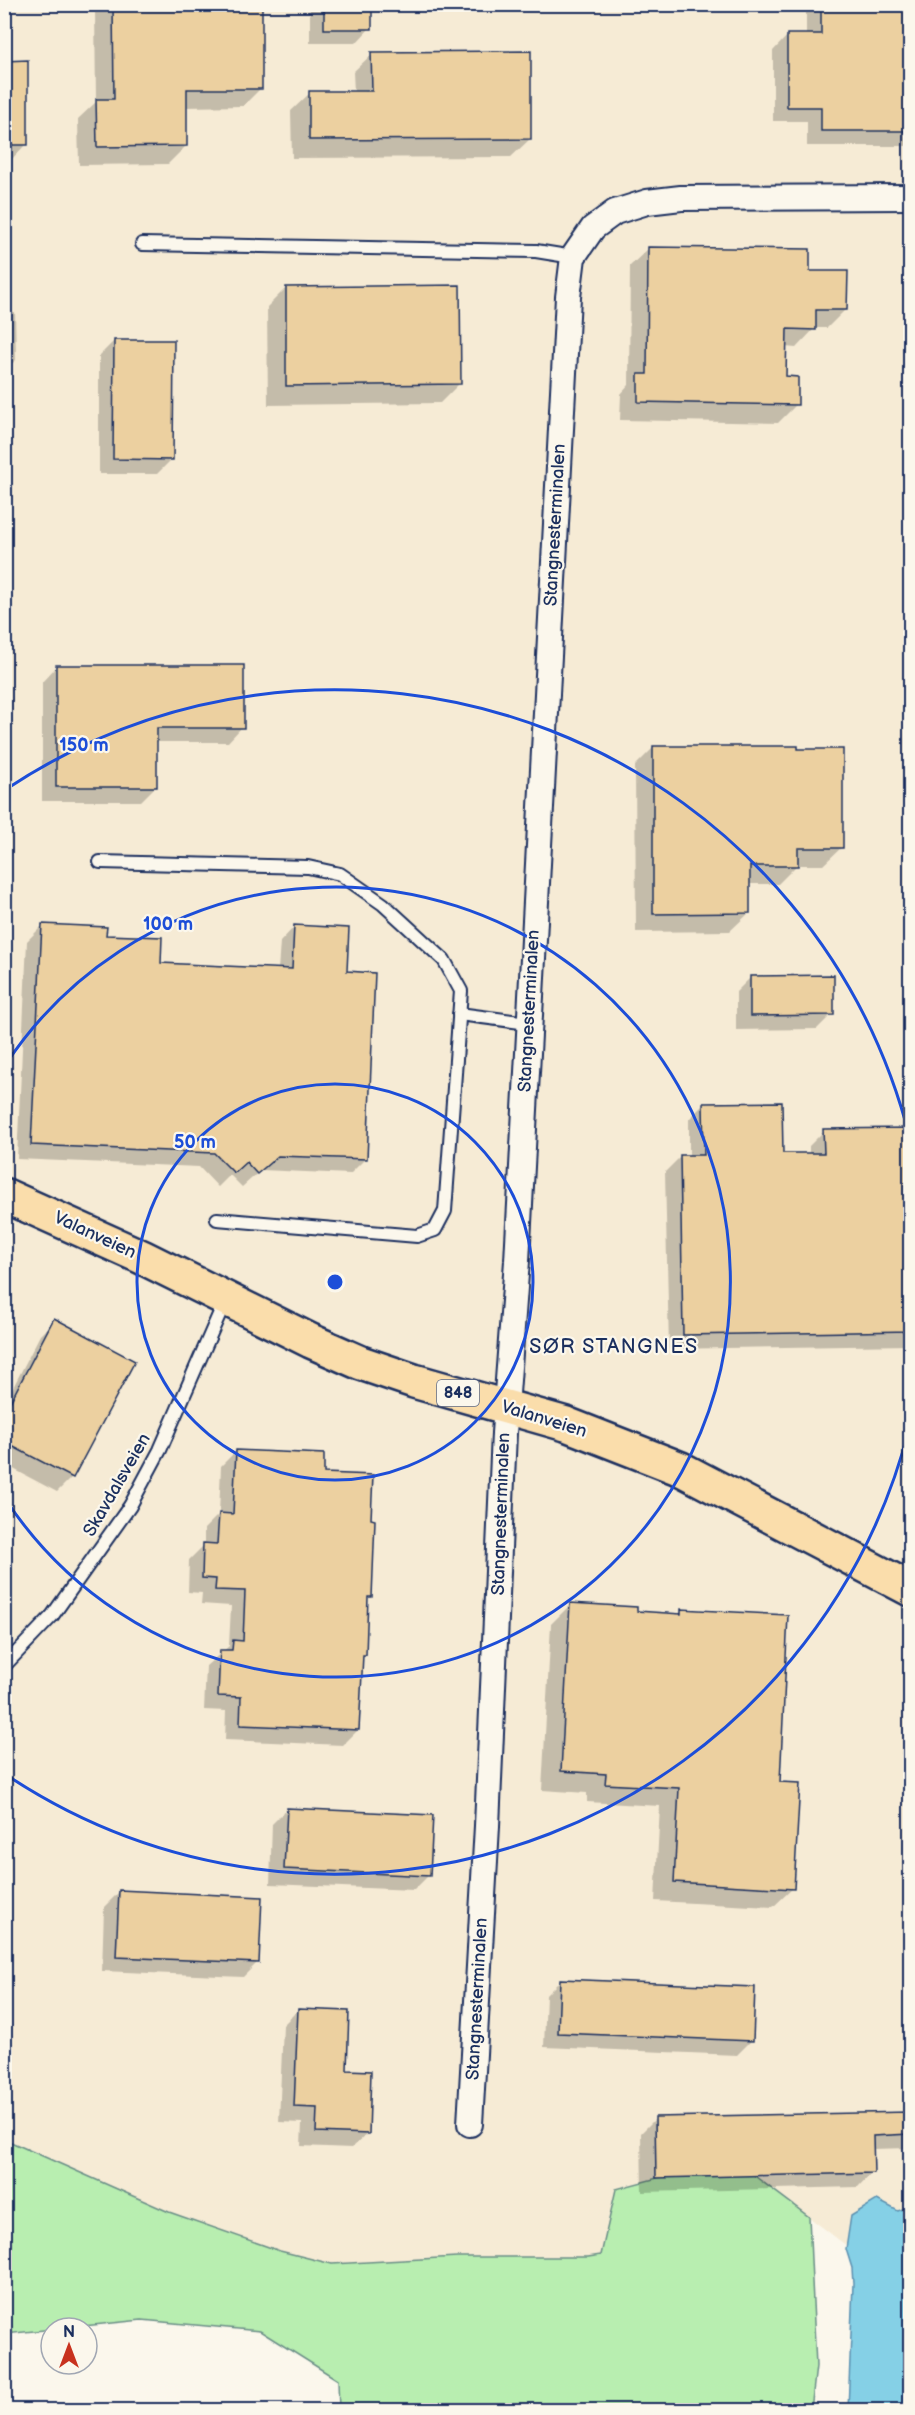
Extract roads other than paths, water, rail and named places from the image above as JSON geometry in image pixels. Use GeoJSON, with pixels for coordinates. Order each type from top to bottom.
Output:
{"type":"FeatureCollection","features":[{"type":"Feature","properties":{"kind":"main road","name":"Valanveien"},"geometry":{"type":"LineString","coordinates":[[4,1195],[142,1257],[361,1364],[566,1424],[681,1469],[910,1589]]}},
{"type":"Feature","properties":{"kind":"street","name":"Stangnesterminalen"},"geometry":{"type":"LineString","coordinates":[[470,2124],[487,1826],[506,1407],[517,1261],[568,297],[573,257],[593,228],[615,212],[647,202],[681,198],[910,197]]}},
{"type":"Feature","properties":{"kind":"lane"},"geometry":{"type":"LineString","coordinates":[[142,244],[513,250],[573,257]]}},
{"type":"Feature","properties":{"kind":"lane"},"geometry":{"type":"LineString","coordinates":[[100,862],[308,867],[340,874],[383,904],[444,960],[461,991],[445,1211],[435,1230],[417,1236],[216,1219]]}},
{"type":"Feature","properties":{"kind":"lane"},"geometry":{"type":"LineString","coordinates":[[459,1014],[528,1023]]}},
{"type":"Feature","properties":{"kind":"lane","name":"Skavdalsveien"},"geometry":{"type":"LineString","coordinates":[[4,1666],[52,1616],[130,1506],[160,1450],[225,1299]]}},
{"type":"Feature","properties":{"kind":"water"},"geometry":{"type":"Polygon","coordinates":[[[877,2200],[898,2211],[910,2206],[910,2410],[848,2410],[853,2284],[852,2268],[846,2249],[851,2216],[877,2200]]]}},
{"type":"Feature","properties":{"kind":"district","name":"SØR STANGNES"},"geometry":{"type":"Point","coordinates":[614,1347]}}]}
